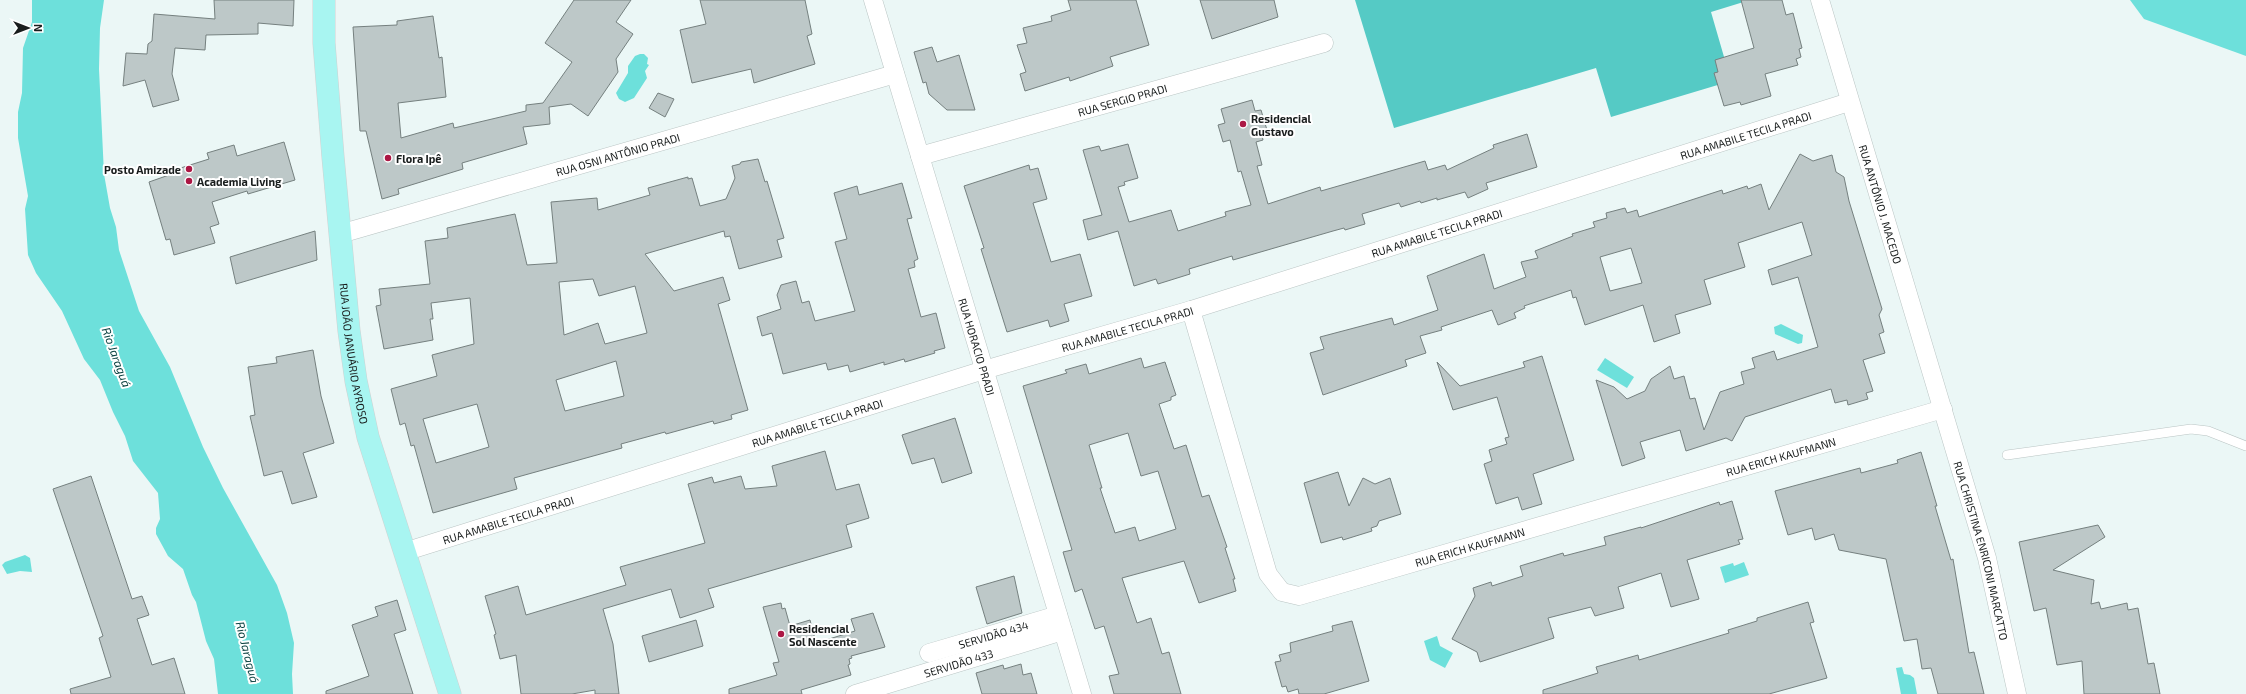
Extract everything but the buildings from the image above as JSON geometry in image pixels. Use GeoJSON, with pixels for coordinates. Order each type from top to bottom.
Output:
{"type":"FeatureCollection","features":[{"type":"Feature","properties":{"kind":"main road","name":"RUA JOÃO JANUÁRIO AYROSO"},"geometry":{"type":"LineString","coordinates":[[324,0],[324,43],[340,234],[356,381],[368,437],[450,694]]}},
{"type":"Feature","properties":{"kind":"street","name":"RUA HORACIO PRADI"},"geometry":{"type":"LineString","coordinates":[[873,0],[1082,694]]}},
{"type":"Feature","properties":{"kind":"street","name":"RUA ANTÔNIO J. MACEDO"},"geometry":{"type":"LineString","coordinates":[[1820,0],[1849,102],[1943,409]]}},
{"type":"Feature","properties":{"kind":"street","name":"RUA SERGIO PRADI"},"geometry":{"type":"LineString","coordinates":[[920,156],[1324,42]]}},
{"type":"Feature","properties":{"kind":"street","name":"RUA OSNI ANTÔNIO PRADI"},"geometry":{"type":"LineString","coordinates":[[340,234],[895,74]]}},
{"type":"Feature","properties":{"kind":"street","name":"RUA AMABILE TECILA PRADI"},"geometry":{"type":"LineString","coordinates":[[404,552],[984,370],[1191,310],[1849,102]]}},
{"type":"Feature","properties":{"kind":"street","name":"RUA ERICH KAUFMANN"},"geometry":{"type":"LineString","coordinates":[[1191,310],[1268,574],[1282,592],[1300,596],[1943,409]]}},
{"type":"Feature","properties":{"kind":"street","name":"RUA CHRISTINA ENRICONI MARCATTO"},"geometry":{"type":"LineString","coordinates":[[1943,409],[1986,558],[2017,694]]}},
{"type":"Feature","properties":{"kind":"street","name":"SERVIDÃO 434"},"geometry":{"type":"LineString","coordinates":[[929,653],[1060,623]]}},
{"type":"Feature","properties":{"kind":"street","name":"SERVIDÃO 433"},"geometry":{"type":"LineString","coordinates":[[855,694],[1060,623]]}},
{"type":"Feature","properties":{"kind":"lane"},"geometry":{"type":"LineString","coordinates":[[2007,456],[2192,429],[2208,431],[2246,446]]}},
{"type":"Feature","properties":{"kind":"shaded area"},"geometry":{"type":"Polygon","coordinates":[[[1355,0],[1750,0],[1711,12],[1731,81],[1611,117],[1596,68],[1394,128],[1355,0]]]}},
{"type":"Feature","properties":{"kind":"water","name":"Rio Jaraguá"},"geometry":{"type":"Polygon","coordinates":[[[32,0],[104,0],[100,28],[99,69],[104,174],[110,208],[116,227],[119,250],[139,311],[170,367],[203,447],[223,488],[277,585],[287,613],[294,643],[292,674],[293,694],[218,694],[214,659],[206,641],[196,602],[183,569],[168,556],[156,534],[156,528],[160,519],[158,493],[133,461],[125,436],[100,380],[84,359],[62,311],[36,273],[28,255],[25,209],[28,196],[18,138],[18,112],[22,93],[23,48],[32,22],[32,0]]]}},
{"type":"Feature","properties":{"kind":"water"},"geometry":{"type":"Polygon","coordinates":[[[2130,0],[2246,0],[2246,56],[2144,19],[2130,0]]]}},
{"type":"Feature","properties":{"kind":"water"},"geometry":{"type":"Polygon","coordinates":[[[644,54],[648,58],[647,64],[649,65],[645,71],[647,78],[634,98],[625,102],[619,99],[616,93],[628,73],[628,66],[635,56],[644,54]]]}},
{"type":"Feature","properties":{"kind":"water"},"geometry":{"type":"Polygon","coordinates":[[[1781,324],[1803,335],[1802,343],[1798,344],[1775,334],[1774,327],[1781,324]]]}},
{"type":"Feature","properties":{"kind":"water"},"geometry":{"type":"Polygon","coordinates":[[[1605,358],[1634,377],[1627,388],[1597,370],[1605,358]]]}},
{"type":"Feature","properties":{"kind":"water"},"geometry":{"type":"Polygon","coordinates":[[[25,555],[30,558],[32,572],[20,571],[7,574],[2,565],[5,562],[25,555]]]}},
{"type":"Feature","properties":{"kind":"water"},"geometry":{"type":"Polygon","coordinates":[[[1744,562],[1749,575],[1725,583],[1720,567],[1733,563],[1734,566],[1744,562]]]}},
{"type":"Feature","properties":{"kind":"water"},"geometry":{"type":"Polygon","coordinates":[[[1437,636],[1440,646],[1453,653],[1445,668],[1430,660],[1424,641],[1437,636]]]}},
{"type":"Feature","properties":{"kind":"water"},"geometry":{"type":"Polygon","coordinates":[[[1902,667],[1904,674],[1910,675],[1914,678],[1917,694],[1901,694],[1896,668],[1902,667]]]}},
{"type":"Feature","properties":{"kind":"place","name":"Residencial Gustavo"},"geometry":{"type":"Point","coordinates":[1243,124]}},
{"type":"Feature","properties":{"kind":"place","name":"Flora Ipê"},"geometry":{"type":"Point","coordinates":[388,158]}},
{"type":"Feature","properties":{"kind":"place","name":"Posto Amizade"},"geometry":{"type":"Point","coordinates":[189,169]}},
{"type":"Feature","properties":{"kind":"place","name":"Academia Living"},"geometry":{"type":"Point","coordinates":[189,181]}},
{"type":"Feature","properties":{"kind":"place","name":"Residencial Sol Nascente"},"geometry":{"type":"Point","coordinates":[781,634]}}]}
